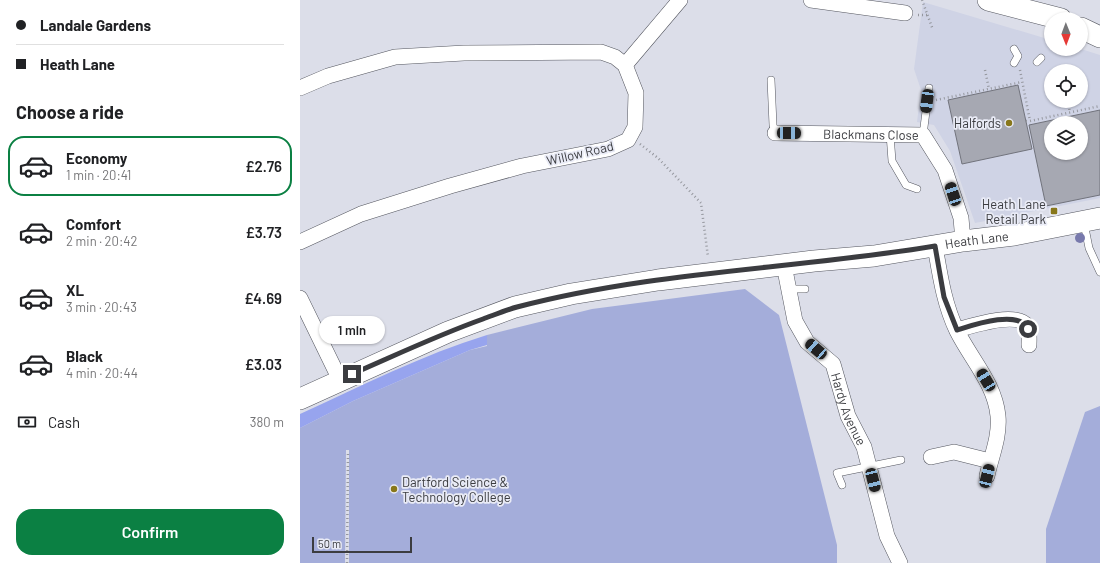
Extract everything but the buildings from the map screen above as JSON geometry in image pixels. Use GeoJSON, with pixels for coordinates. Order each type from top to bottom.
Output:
{"type":"FeatureCollection","features":[{"type":"Feature","properties":{"kind":"street"},"geometry":{"type":"LineString","coordinates":[[300,88],[328,76],[395,57],[464,53],[601,52],[615,57],[625,65],[680,0]]}},
{"type":"Feature","properties":{"kind":"street"},"geometry":{"type":"LineString","coordinates":[[811,0],[905,13]]}},
{"type":"Feature","properties":{"kind":"street"},"geometry":{"type":"LineString","coordinates":[[988,0],[1044,15]]}},
{"type":"Feature","properties":{"kind":"street"},"geometry":{"type":"LineString","coordinates":[[1088,23],[1100,25]]}},
{"type":"Feature","properties":{"kind":"street"},"geometry":{"type":"LineString","coordinates":[[1088,31],[1100,37]]}},
{"type":"Feature","properties":{"kind":"street","name":"Willow Road"},"geometry":{"type":"LineString","coordinates":[[300,242],[361,214],[450,186],[522,166],[608,149],[628,140],[635,127],[636,93],[625,65]]}},
{"type":"Feature","properties":{"kind":"street","name":"Blackmans Close"},"geometry":{"type":"LineString","coordinates":[[775,132],[923,135],[945,170],[961,218],[963,241]]}},
{"type":"Feature","properties":{"kind":"street","name":"Heath Lane"},"geometry":{"type":"LineString","coordinates":[[300,399],[448,332],[515,308],[571,294],[658,280],[874,256],[963,241],[1014,235],[1092,220]]}},
{"type":"Feature","properties":{"kind":"street"},"geometry":{"type":"LineString","coordinates":[[935,246],[944,297],[957,330],[990,387],[996,404],[998,431],[987,476]]}},
{"type":"Feature","properties":{"kind":"street","name":"Hardy Avenue"},"geometry":{"type":"LineString","coordinates":[[784,265],[795,322],[808,342],[833,364],[848,416],[864,447],[886,536],[900,563]]}},
{"type":"Feature","properties":{"kind":"street"},"geometry":{"type":"LineString","coordinates":[[300,298],[340,380]]}},
{"type":"Feature","properties":{"kind":"street"},"geometry":{"type":"LineString","coordinates":[[957,330],[997,320],[1016,319],[1023,322],[1027,327],[1029,345]]}},
{"type":"Feature","properties":{"kind":"street"},"geometry":{"type":"LineString","coordinates":[[931,457],[954,452],[990,461]]}},
{"type":"Feature","properties":{"kind":"lane"},"geometry":{"type":"LineString","coordinates":[[1014,49],[1018,56],[1014,63]]}},
{"type":"Feature","properties":{"kind":"lane"},"geometry":{"type":"LineString","coordinates":[[771,80],[773,126],[775,132]]}},
{"type":"Feature","properties":{"kind":"lane"},"geometry":{"type":"LineString","coordinates":[[923,135],[929,88]]}},
{"type":"Feature","properties":{"kind":"lane"},"geometry":{"type":"LineString","coordinates":[[890,134],[892,161],[906,185],[917,189]]}},
{"type":"Feature","properties":{"kind":"lane"},"geometry":{"type":"LineString","coordinates":[[1092,220],[1090,248],[1100,272]]}},
{"type":"Feature","properties":{"kind":"lane"},"geometry":{"type":"LineString","coordinates":[[788,289],[805,289]]}},
{"type":"Feature","properties":{"kind":"lane"},"geometry":{"type":"LineString","coordinates":[[842,485],[837,473],[901,460]]}},
{"type":"Feature","properties":{"kind":"path"},"geometry":{"type":"LineString","coordinates":[[922,0],[933,30]]}},
{"type":"Feature","properties":{"kind":"path"},"geometry":{"type":"LineString","coordinates":[[1019,69],[1030,121]]}},
{"type":"Feature","properties":{"kind":"path"},"geometry":{"type":"LineString","coordinates":[[985,70],[989,89]]}},
{"type":"Feature","properties":{"kind":"path"},"geometry":{"type":"LineString","coordinates":[[927,101],[1022,82]]}},
{"type":"Feature","properties":{"kind":"path"},"geometry":{"type":"LineString","coordinates":[[1026,122],[1047,119],[1070,112],[1085,111],[1100,106]]}},
{"type":"Feature","properties":{"kind":"path"},"geometry":{"type":"LineString","coordinates":[[1069,108],[1070,112]]}},
{"type":"Feature","properties":{"kind":"path"},"geometry":{"type":"LineString","coordinates":[[630,136],[658,158],[700,203],[710,274]]}},
{"type":"Feature","properties":{"kind":"path"},"geometry":{"type":"LineString","coordinates":[[347,563],[348,451]]}},
{"type":"Feature","properties":{"kind":"shaded area"},"geometry":{"type":"Polygon","coordinates":[[[923,2],[1044,38],[1044,56],[1088,56],[1088,51],[1100,55],[1100,198],[975,223],[950,151],[934,125],[917,122],[921,90],[914,69],[923,2]]]}},
{"type":"Feature","properties":{"kind":"shaded area"},"geometry":{"type":"Polygon","coordinates":[[[745,289],[779,315],[837,545],[837,563],[349,563],[349,450],[346,450],[345,563],[300,563],[300,428],[353,401],[470,350],[487,346],[487,335],[592,309],[745,289]]]}},
{"type":"Feature","properties":{"kind":"shaded area"},"geometry":{"type":"Polygon","coordinates":[[[487,335],[487,345],[470,350],[353,401],[300,428],[300,414],[415,361],[487,335]]]}},
{"type":"Feature","properties":{"kind":"shaded area"},"geometry":{"type":"Polygon","coordinates":[[[1100,406],[1100,563],[1046,563],[1046,529],[1085,412],[1100,406]]]}},
{"type":"Feature","properties":{"kind":"place","name":"Halfords"},"geometry":{"type":"Point","coordinates":[1009,123]}},
{"type":"Feature","properties":{"kind":"place","name":"Heath Lane Retail Park"},"geometry":{"type":"Point","coordinates":[1054,211]}},
{"type":"Feature","properties":{"kind":"place","name":"Dartford Science & Technology College"},"geometry":{"type":"Point","coordinates":[394,489]}},
{"type":"Feature","properties":{"kind":"route"},"geometry":{"type":"LineString","coordinates":[[352,374],[448,332],[515,308],[571,294],[658,280],[814,261],[874,256],[935,246],[944,297],[957,330],[997,320],[1012,319],[1023,322],[1026,324],[1028,329]]}}]}
